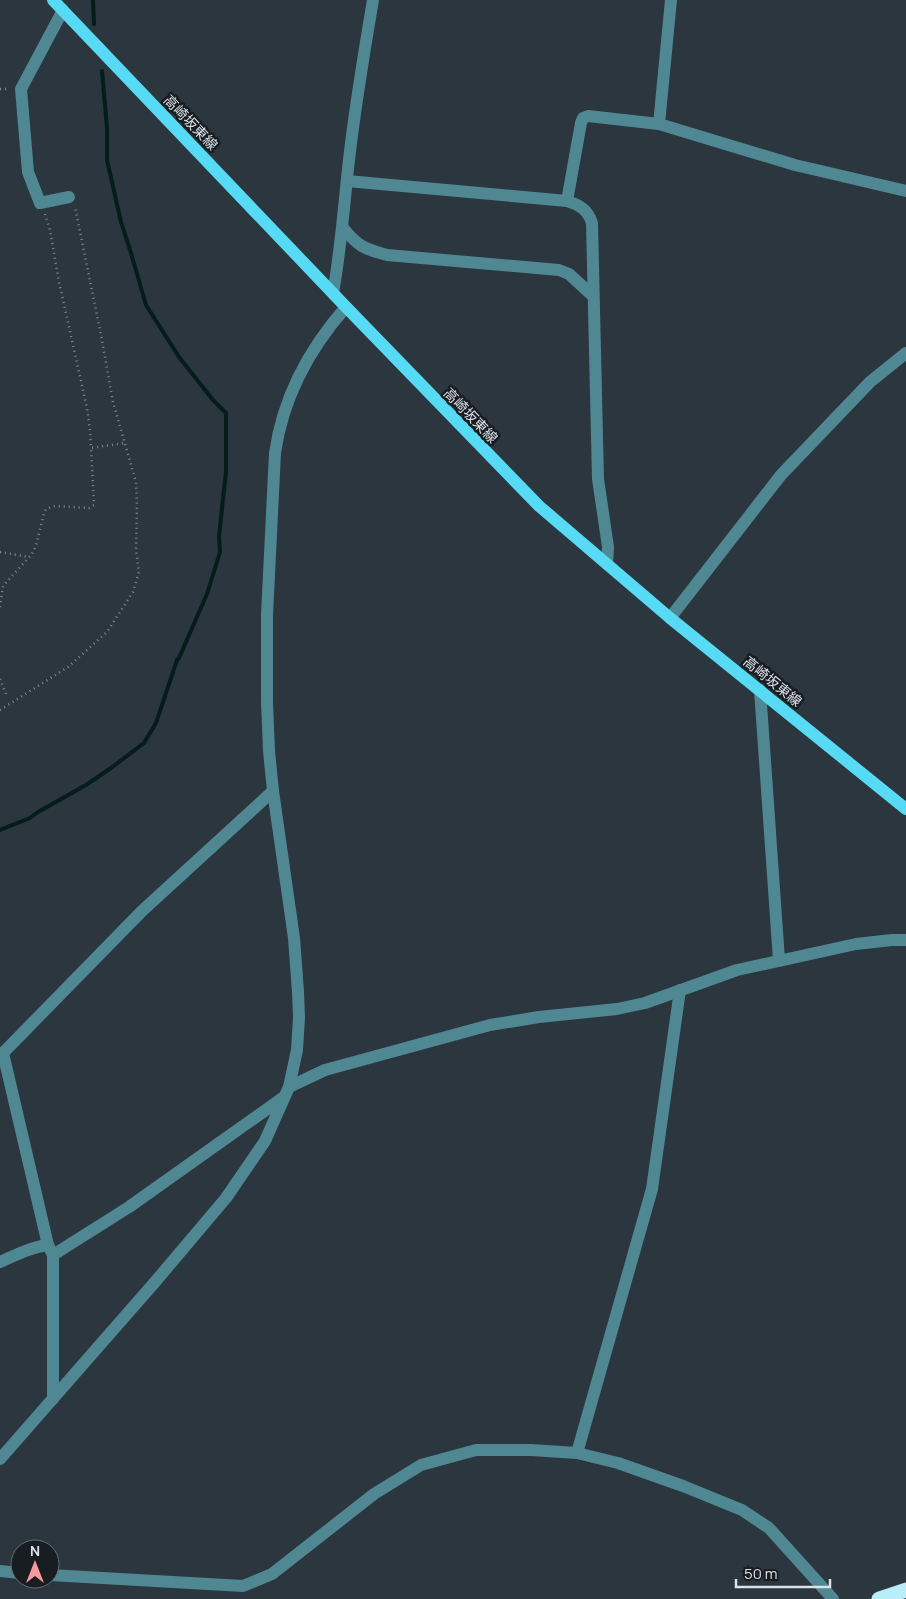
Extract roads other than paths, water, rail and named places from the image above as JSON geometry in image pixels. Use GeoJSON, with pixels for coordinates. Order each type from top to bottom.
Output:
{"type":"FeatureCollection","features":[{"type":"Feature","properties":{"kind":"highway"},"geometry":{"type":"LineString","coordinates":[[879,1599],[906,1590]]}},
{"type":"Feature","properties":{"kind":"main road","name":"高崎坂東線"},"geometry":{"type":"LineString","coordinates":[[53,0],[539,506],[670,618],[906,809]]}},
{"type":"Feature","properties":{"kind":"street"},"geometry":{"type":"LineString","coordinates":[[333,293],[343,228],[363,54],[373,0]]}},
{"type":"Feature","properties":{"kind":"street"},"geometry":{"type":"LineString","coordinates":[[659,124],[671,0]]}},
{"type":"Feature","properties":{"kind":"street"},"geometry":{"type":"LineString","coordinates":[[63,10],[21,89],[28,172],[40,203],[69,197]]}},
{"type":"Feature","properties":{"kind":"street"},"geometry":{"type":"LineString","coordinates":[[567,201],[581,123],[583,118],[588,116],[659,124],[795,165],[906,192]]}},
{"type":"Feature","properties":{"kind":"street"},"geometry":{"type":"LineString","coordinates":[[347,181],[567,201],[585,209],[590,216],[592,223],[598,479],[608,547],[607,564]]}},
{"type":"Feature","properties":{"kind":"street"},"geometry":{"type":"LineString","coordinates":[[343,228],[354,242],[368,250],[387,255],[559,270],[569,274],[593,296]]}},
{"type":"Feature","properties":{"kind":"street"},"geometry":{"type":"LineString","coordinates":[[0,1459],[226,1198],[265,1141],[287,1092],[297,1050],[299,1018],[294,938],[269,751],[267,615],[272,492],[277,434],[285,408],[298,376],[326,330],[346,307]]}},
{"type":"Feature","properties":{"kind":"street"},"geometry":{"type":"LineString","coordinates":[[670,618],[781,475],[870,382],[906,353]]}},
{"type":"Feature","properties":{"kind":"street"},"geometry":{"type":"LineString","coordinates":[[760,690],[779,960]]}},
{"type":"Feature","properties":{"kind":"street"},"geometry":{"type":"LineString","coordinates":[[53,1398],[51,1250],[2,1054],[142,911],[273,791]]}},
{"type":"Feature","properties":{"kind":"street"},"geometry":{"type":"LineString","coordinates":[[0,1262],[22,1252],[51,1250],[130,1207],[287,1092],[326,1070],[490,1025],[539,1017],[617,1009],[645,1003],[737,970],[779,960],[856,944],[906,940]]}},
{"type":"Feature","properties":{"kind":"street"},"geometry":{"type":"LineString","coordinates":[[577,1453],[652,1189],[680,990]]}},
{"type":"Feature","properties":{"kind":"street"},"geometry":{"type":"LineString","coordinates":[[60,1576],[243,1586],[272,1574],[374,1494],[421,1465],[476,1450],[531,1450],[577,1453],[628,1466],[742,1510],[769,1528],[833,1599]]}},
{"type":"Feature","properties":{"kind":"waterway"},"geometry":{"type":"LineString","coordinates":[[93,0],[94,24]]}},
{"type":"Feature","properties":{"kind":"waterway"},"geometry":{"type":"LineString","coordinates":[[0,830],[30,818],[86,785],[144,743],[156,723],[177,660],[207,594],[220,552],[219,536],[226,472],[226,413],[213,400],[179,357],[146,305],[121,222],[107,160],[107,128],[102,71]]}}]}
